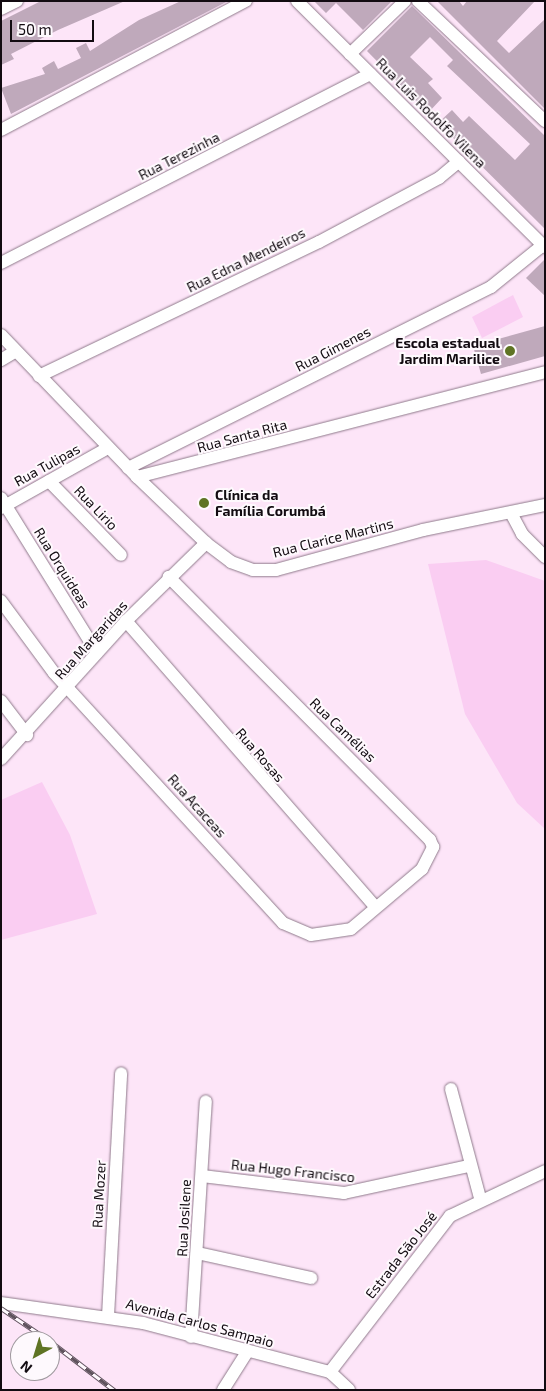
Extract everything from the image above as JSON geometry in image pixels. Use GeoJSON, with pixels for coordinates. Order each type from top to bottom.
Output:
{"type":"FeatureCollection","features":[{"type":"Feature","properties":{"kind":"street"},"geometry":{"type":"LineString","coordinates":[[1,9],[17,1]]}},
{"type":"Feature","properties":{"kind":"street"},"geometry":{"type":"LineString","coordinates":[[1,130],[246,1]]}},
{"type":"Feature","properties":{"kind":"street","name":"Rua Luis Rodolfo Vilena"},"geometry":{"type":"LineString","coordinates":[[297,1],[544,246]]}},
{"type":"Feature","properties":{"kind":"street"},"geometry":{"type":"LineString","coordinates":[[350,54],[405,1]]}},
{"type":"Feature","properties":{"kind":"street"},"geometry":{"type":"LineString","coordinates":[[418,1],[545,121]]}},
{"type":"Feature","properties":{"kind":"street","name":"Rua Terezinha"},"geometry":{"type":"LineString","coordinates":[[1,263],[370,74]]}},
{"type":"Feature","properties":{"kind":"street","name":"Rua Edna Mendeiros"},"geometry":{"type":"LineString","coordinates":[[39,376],[319,242],[438,178],[459,161]]}},
{"type":"Feature","properties":{"kind":"street","name":"Rua Gimenes"},"geometry":{"type":"LineString","coordinates":[[132,473],[491,287],[544,246]]}},
{"type":"Feature","properties":{"kind":"street"},"geometry":{"type":"LineString","coordinates":[[1,335],[132,473]]}},
{"type":"Feature","properties":{"kind":"street"},"geometry":{"type":"LineString","coordinates":[[1,360],[16,351]]}},
{"type":"Feature","properties":{"kind":"street","name":"Rua Santa Rita"},"geometry":{"type":"LineString","coordinates":[[132,473],[545,372]]}},
{"type":"Feature","properties":{"kind":"street","name":"Rua Tulipas"},"geometry":{"type":"LineString","coordinates":[[3,504],[108,448]]}},
{"type":"Feature","properties":{"kind":"street","name":"Rua Clarice Martins"},"geometry":{"type":"LineString","coordinates":[[132,473],[206,543],[231,562],[253,570],[276,570],[423,530],[545,505]]}},
{"type":"Feature","properties":{"kind":"street","name":"Rua Lirio"},"geometry":{"type":"LineString","coordinates":[[49,481],[121,555]]}},
{"type":"Feature","properties":{"kind":"street","name":"Rua Orquideas"},"geometry":{"type":"LineString","coordinates":[[3,504],[97,653]]}},
{"type":"Feature","properties":{"kind":"street"},"geometry":{"type":"LineString","coordinates":[[511,513],[522,534],[545,557]]}},
{"type":"Feature","properties":{"kind":"street","name":"Rua Margaridas"},"geometry":{"type":"LineString","coordinates":[[1,759],[27,735],[126,622],[169,577],[206,543]]}},
{"type":"Feature","properties":{"kind":"street","name":"Rua Camélias"},"geometry":{"type":"LineString","coordinates":[[169,577],[430,840],[433,847],[422,869],[374,905],[351,929],[311,935]]}},
{"type":"Feature","properties":{"kind":"street"},"geometry":{"type":"LineString","coordinates":[[1,602],[29,643],[68,687]]}},
{"type":"Feature","properties":{"kind":"street","name":"Rua Rosas"},"geometry":{"type":"LineString","coordinates":[[126,622],[374,905]]}},
{"type":"Feature","properties":{"kind":"street","name":"Rua Acaceas"},"geometry":{"type":"LineString","coordinates":[[68,687],[283,923],[311,935]]}},
{"type":"Feature","properties":{"kind":"street"},"geometry":{"type":"LineString","coordinates":[[1,701],[27,735]]}},
{"type":"Feature","properties":{"kind":"street","name":"Rua Mozer"},"geometry":{"type":"LineString","coordinates":[[108,1316],[121,1074]]}},
{"type":"Feature","properties":{"kind":"street"},"geometry":{"type":"LineString","coordinates":[[451,1089],[469,1166],[480,1198]]}},
{"type":"Feature","properties":{"kind":"street","name":"Rua Josilene"},"geometry":{"type":"LineString","coordinates":[[191,1336],[206,1101]]}},
{"type":"Feature","properties":{"kind":"street","name":"Rua Hugo Francisco"},"geometry":{"type":"LineString","coordinates":[[202,1176],[344,1193],[469,1166]]}},
{"type":"Feature","properties":{"kind":"street","name":"Estrada São José"},"geometry":{"type":"LineString","coordinates":[[330,1372],[444,1223],[480,1198],[545,1171]]}},
{"type":"Feature","properties":{"kind":"street"},"geometry":{"type":"LineString","coordinates":[[197,1253],[311,1278]]}},
{"type":"Feature","properties":{"kind":"street","name":"Avenida Carlos Sampaio"},"geometry":{"type":"LineString","coordinates":[[1,1303],[50,1313],[108,1316],[330,1372]]}},
{"type":"Feature","properties":{"kind":"street"},"geometry":{"type":"LineString","coordinates":[[223,1390],[247,1352]]}},
{"type":"Feature","properties":{"kind":"street"},"geometry":{"type":"LineString","coordinates":[[330,1372],[349,1390]]}},
{"type":"Feature","properties":{"kind":"shaded area"},"geometry":{"type":"Polygon","coordinates":[[[513,295],[523,317],[482,338],[472,317],[513,295]]]}},
{"type":"Feature","properties":{"kind":"shaded area"},"geometry":{"type":"Polygon","coordinates":[[[486,560],[545,581],[545,829],[517,803],[465,714],[428,564],[486,560]]]}},
{"type":"Feature","properties":{"kind":"shaded area"},"geometry":{"type":"Polygon","coordinates":[[[42,782],[70,835],[97,914],[1,940],[1,800],[42,782]]]}},
{"type":"Feature","properties":{"kind":"building"},"geometry":{"type":"Polygon","coordinates":[[[41,1],[125,1],[58,30],[11,54],[14,59],[1,65],[1,21],[41,1]]]}},
{"type":"Feature","properties":{"kind":"building"},"geometry":{"type":"Polygon","coordinates":[[[181,1],[228,1],[11,114],[1,88],[45,74],[42,68],[54,61],[58,69],[81,58],[76,48],[86,43],[90,51],[139,20],[181,1]]]}},
{"type":"Feature","properties":{"kind":"building"},"geometry":{"type":"Polygon","coordinates":[[[314,1],[392,1],[363,30],[336,3],[326,13],[314,1]]]}},
{"type":"Feature","properties":{"kind":"building"},"geometry":{"type":"Polygon","coordinates":[[[437,1],[459,1],[463,6],[467,1],[535,1],[497,41],[509,53],[545,19],[545,109],[437,1]]]}},
{"type":"Feature","properties":{"kind":"building"},"geometry":{"type":"Polygon","coordinates":[[[412,6],[545,136],[545,229],[438,123],[452,110],[463,122],[469,116],[515,160],[530,144],[447,66],[453,60],[430,37],[410,57],[433,79],[428,83],[442,98],[428,113],[367,51],[412,6]]]}},
{"type":"Feature","properties":{"kind":"building"},"geometry":{"type":"Polygon","coordinates":[[[545,259],[545,296],[526,278],[545,259]]]}},
{"type":"Feature","properties":{"kind":"building","name":"Escola estadual Jardim Marilice"},"geometry":{"type":"Polygon","coordinates":[[[545,326],[545,356],[481,374],[473,346],[545,326]]]}},
{"type":"Feature","properties":{"kind":"railway"},"geometry":{"type":"LineString","coordinates":[[1,1308],[35,1331]]}},
{"type":"Feature","properties":{"kind":"railway"},"geometry":{"type":"LineString","coordinates":[[60,1349],[114,1390]]}},
{"type":"Feature","properties":{"kind":"place","name":"Escola estadual Jardim Marilice"},"geometry":{"type":"Point","coordinates":[510,351]}},
{"type":"Feature","properties":{"kind":"place","name":"Clínica da Família Corumbá"},"geometry":{"type":"Point","coordinates":[204,503]}}]}
